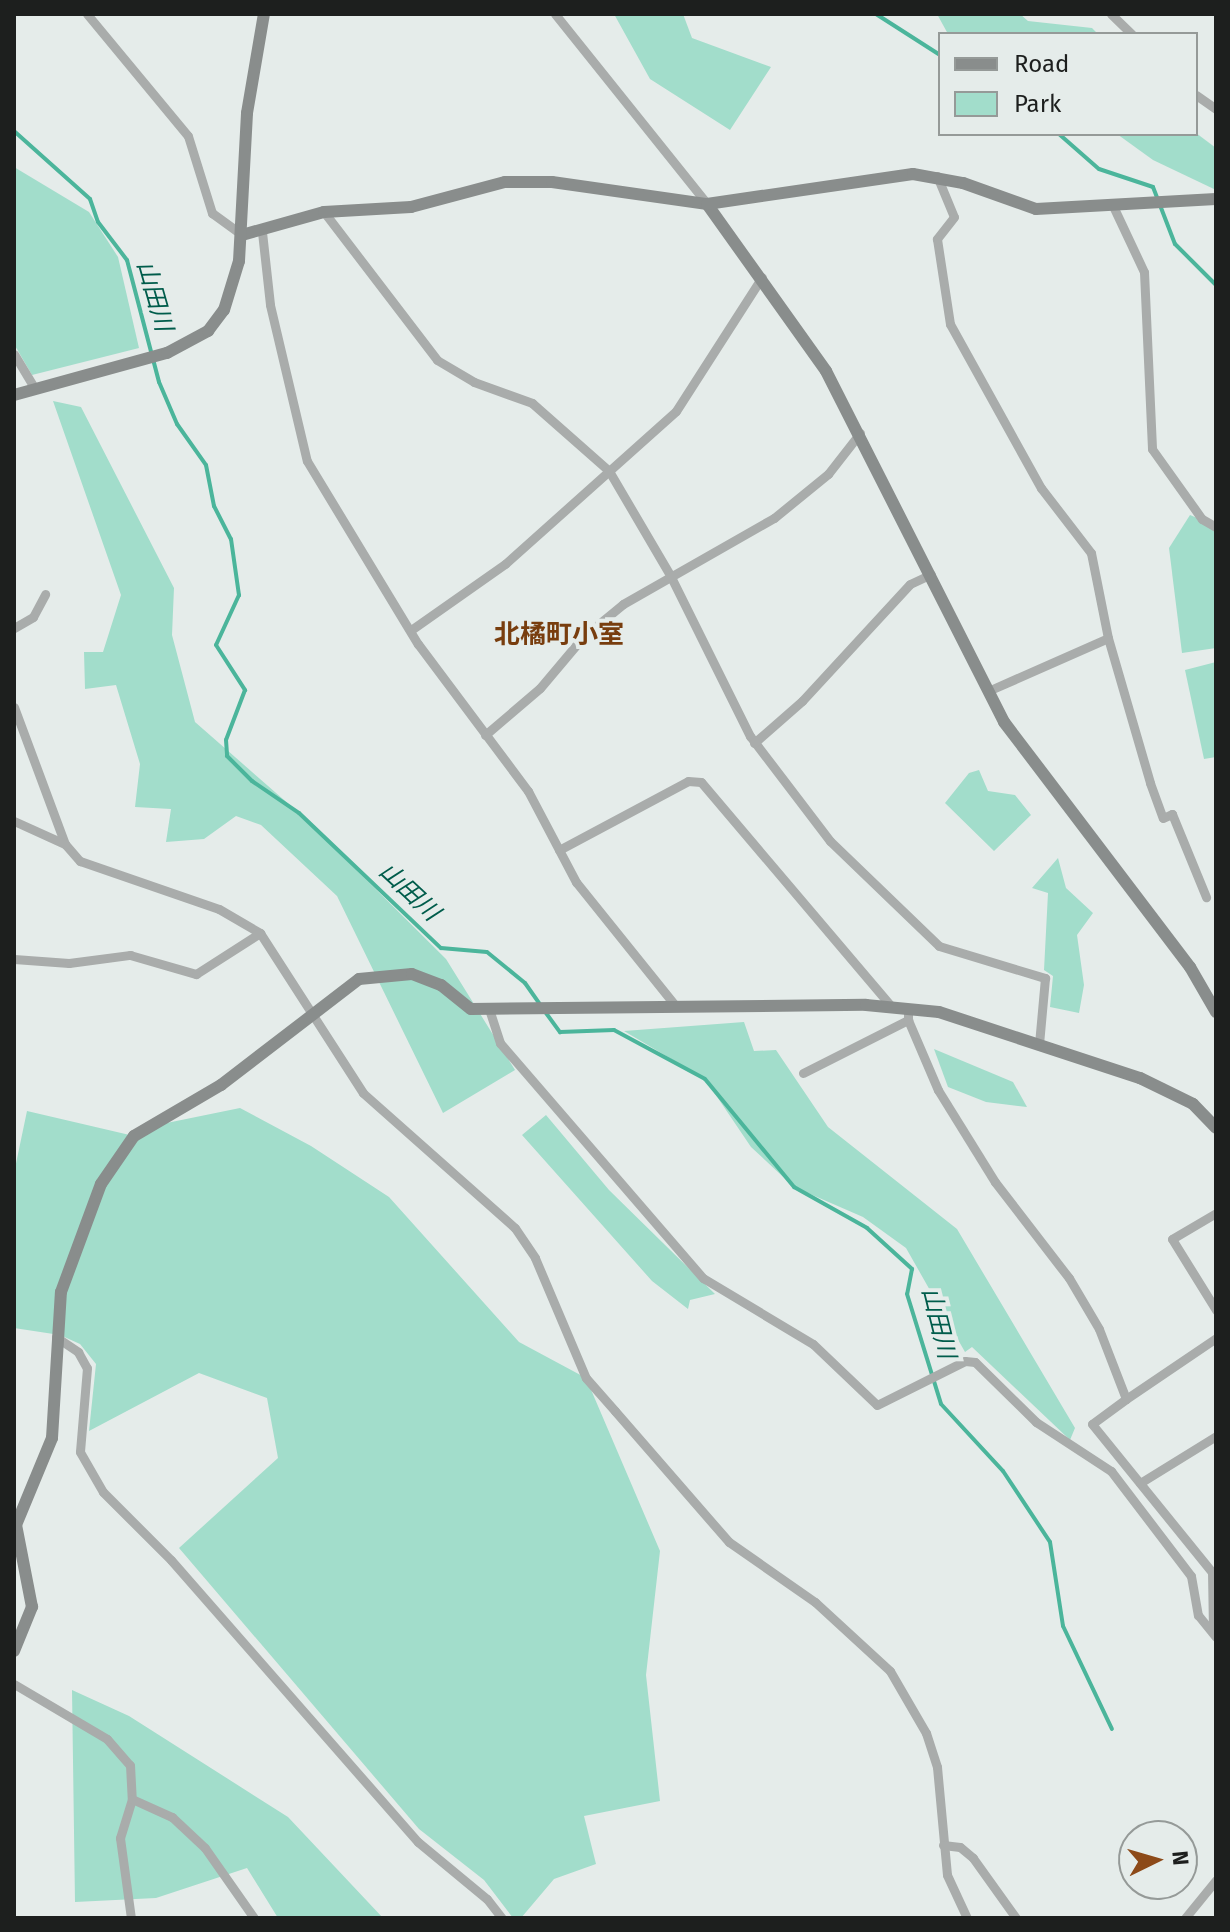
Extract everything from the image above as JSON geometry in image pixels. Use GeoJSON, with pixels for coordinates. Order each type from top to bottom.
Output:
{"type":"FeatureCollection","features":[{"type":"Feature","properties":{"kind":"street"},"geometry":{"type":"LineString","coordinates":[[87,14],[181,126],[199,160],[212,213],[242,235],[262,232],[324,212],[411,207],[505,182],[552,182],[707,204],[844,180],[937,176],[1036,209],[1216,199]]}},
{"type":"Feature","properties":{"kind":"street"},"geometry":{"type":"LineString","coordinates":[[14,395],[167,353],[208,331],[224,310],[236,281],[242,235],[247,113],[264,14]]}},
{"type":"Feature","properties":{"kind":"street"},"geometry":{"type":"LineString","coordinates":[[555,14],[707,204],[795,321],[860,433],[988,691],[1030,758],[1190,967],[1216,1012]]}},
{"type":"Feature","properties":{"kind":"street"},"geometry":{"type":"LineString","coordinates":[[1111,14],[1130,32]]}},
{"type":"Feature","properties":{"kind":"street"},"geometry":{"type":"LineString","coordinates":[[1198,96],[1216,109]]}},
{"type":"Feature","properties":{"kind":"street"},"geometry":{"type":"LineString","coordinates":[[937,176],[954,217],[937,239],[950,324],[1041,488],[1091,553],[1108,638],[1163,818],[1172,814],[1206,897]]}},
{"type":"Feature","properties":{"kind":"street"},"geometry":{"type":"LineString","coordinates":[[1113,206],[1144,272],[1152,449],[1202,519],[1216,527]]}},
{"type":"Feature","properties":{"kind":"street"},"geometry":{"type":"LineString","coordinates":[[324,212],[437,360],[474,382],[532,403],[609,471],[670,575],[754,743],[830,841],[939,946],[1045,978],[1039,1044]]}},
{"type":"Feature","properties":{"kind":"street"},"geometry":{"type":"LineString","coordinates":[[262,232],[270,305],[299,442],[411,630],[528,791],[576,882],[674,1004]]}},
{"type":"Feature","properties":{"kind":"street"},"geometry":{"type":"LineString","coordinates":[[411,630],[505,564],[676,411],[762,277]]}},
{"type":"Feature","properties":{"kind":"street"},"geometry":{"type":"LineString","coordinates":[[14,354],[35,389]]}},
{"type":"Feature","properties":{"kind":"street"},"geometry":{"type":"LineString","coordinates":[[485,735],[540,688],[583,637],[670,575],[774,518],[828,474],[860,433]]}},
{"type":"Feature","properties":{"kind":"street"},"geometry":{"type":"LineString","coordinates":[[754,743],[802,701],[910,584],[931,574]]}},
{"type":"Feature","properties":{"kind":"street"},"geometry":{"type":"LineString","coordinates":[[14,628],[33,617],[45,594]]}},
{"type":"Feature","properties":{"kind":"street"},"geometry":{"type":"LineString","coordinates":[[988,691],[1108,638]]}},
{"type":"Feature","properties":{"kind":"street"},"geometry":{"type":"LineString","coordinates":[[14,707],[65,844],[80,861],[219,909],[260,933],[308,1013],[363,1093],[515,1228],[535,1258],[586,1378],[729,1542],[861,1640],[890,1671],[926,1733],[937,1767],[947,1875],[967,1918]]}},
{"type":"Feature","properties":{"kind":"street"},"geometry":{"type":"LineString","coordinates":[[559,850],[688,781],[701,782],[892,1007]]}},
{"type":"Feature","properties":{"kind":"street"},"geometry":{"type":"LineString","coordinates":[[14,821],[65,844]]}},
{"type":"Feature","properties":{"kind":"street"},"geometry":{"type":"LineString","coordinates":[[14,959],[69,963],[130,955],[196,974],[260,933]]}},
{"type":"Feature","properties":{"kind":"street"},"geometry":{"type":"LineString","coordinates":[[14,1651],[32,1607],[16,1525],[52,1438],[61,1292],[85,1221],[117,1155],[134,1136],[221,1085],[308,1013],[359,979],[387,973],[427,978],[471,1009],[674,1004],[892,1007],[908,1014],[963,1130],[1099,1329],[1126,1399]]}},
{"type":"Feature","properties":{"kind":"street"},"geometry":{"type":"LineString","coordinates":[[489,1009],[500,1043],[703,1278],[813,1344],[877,1405],[965,1361],[975,1362],[1036,1422],[1111,1471],[1191,1576],[1198,1615],[1214,1634]]}},
{"type":"Feature","properties":{"kind":"street"},"geometry":{"type":"LineString","coordinates":[[803,1073],[908,1014],[939,1012],[1166,1090],[1193,1104],[1216,1128]]}},
{"type":"Feature","properties":{"kind":"street"},"geometry":{"type":"LineString","coordinates":[[1216,1213],[1172,1239],[1216,1310]]}},
{"type":"Feature","properties":{"kind":"street"},"geometry":{"type":"LineString","coordinates":[[56,1337],[78,1352],[87,1368],[80,1452],[103,1492],[171,1560],[418,1842],[487,1899],[502,1918]]}},
{"type":"Feature","properties":{"kind":"street"},"geometry":{"type":"LineString","coordinates":[[1214,1634],[1214,1574],[1092,1424],[1216,1338]]}},
{"type":"Feature","properties":{"kind":"street"},"geometry":{"type":"LineString","coordinates":[[1140,1483],[1216,1436]]}},
{"type":"Feature","properties":{"kind":"street"},"geometry":{"type":"LineString","coordinates":[[14,1684],[107,1739],[130,1765],[132,1799],[120,1838],[131,1918]]}},
{"type":"Feature","properties":{"kind":"street"},"geometry":{"type":"LineString","coordinates":[[132,1799],[172,1817],[205,1848],[254,1918]]}},
{"type":"Feature","properties":{"kind":"street"},"geometry":{"type":"LineString","coordinates":[[943,1845],[960,1847],[973,1858],[1016,1918]]}},
{"type":"Feature","properties":{"kind":"street"},"geometry":{"type":"LineString","coordinates":[[1185,1918],[1216,1880]]}},
{"type":"Feature","properties":{"kind":"green space"},"geometry":{"type":"Polygon","coordinates":[[[614,14],[683,14],[692,38],[771,67],[730,130],[650,79],[614,14]]]}},
{"type":"Feature","properties":{"kind":"green space"},"geometry":{"type":"Polygon","coordinates":[[[937,14],[1020,14],[1028,21],[1092,28],[1096,32],[947,32],[937,14]]]}},
{"type":"Feature","properties":{"kind":"green space"},"geometry":{"type":"Polygon","coordinates":[[[1198,134],[1216,148],[1216,190],[1153,160],[1120,136],[1198,134]]]}},
{"type":"Feature","properties":{"kind":"green space"},"geometry":{"type":"Polygon","coordinates":[[[14,167],[89,212],[118,257],[139,348],[32,375],[14,344],[14,167]]]}},
{"type":"Feature","properties":{"kind":"green space"},"geometry":{"type":"Polygon","coordinates":[[[53,401],[81,407],[174,588],[172,635],[195,722],[299,813],[446,959],[515,1070],[443,1113],[337,896],[261,825],[236,816],[204,839],[166,842],[171,809],[135,807],[140,764],[116,685],[85,689],[84,652],[103,652],[121,595],[53,401]]]}},
{"type":"Feature","properties":{"kind":"green space"},"geometry":{"type":"Polygon","coordinates":[[[1190,515],[1216,526],[1216,648],[1182,653],[1169,548],[1190,515]]]}},
{"type":"Feature","properties":{"kind":"green space"},"geometry":{"type":"Polygon","coordinates":[[[1216,662],[1216,757],[1204,759],[1185,670],[1216,662]]]}},
{"type":"Feature","properties":{"kind":"green space"},"geometry":{"type":"Polygon","coordinates":[[[979,770],[988,791],[1015,795],[1031,815],[994,851],[945,803],[969,773],[979,770]]]}},
{"type":"Feature","properties":{"kind":"green space"},"geometry":{"type":"Polygon","coordinates":[[[1058,858],[1066,888],[1093,913],[1077,935],[1084,985],[1079,1013],[1050,1007],[1053,976],[1044,970],[1048,893],[1032,888],[1058,858]]]}},
{"type":"Feature","properties":{"kind":"green space"},"geometry":{"type":"Polygon","coordinates":[[[744,1022],[754,1051],[776,1050],[828,1127],[957,1229],[1075,1428],[1070,1440],[972,1347],[965,1352],[906,1248],[863,1217],[794,1187],[751,1147],[705,1079],[624,1031],[744,1022]]]}},
{"type":"Feature","properties":{"kind":"green space"},"geometry":{"type":"Polygon","coordinates":[[[934,1049],[1013,1082],[1027,1107],[986,1102],[948,1087],[934,1049]]]}},
{"type":"Feature","properties":{"kind":"green space"},"geometry":{"type":"Polygon","coordinates":[[[240,1108],[311,1146],[389,1197],[519,1342],[586,1378],[660,1551],[646,1675],[660,1801],[584,1816],[596,1864],[554,1879],[521,1918],[513,1918],[484,1880],[419,1829],[179,1548],[278,1458],[267,1398],[199,1373],[89,1431],[96,1364],[80,1344],[60,1335],[14,1328],[14,1173],[27,1111],[134,1136],[147,1127],[240,1108]]]}},
{"type":"Feature","properties":{"kind":"green space"},"geometry":{"type":"Polygon","coordinates":[[[546,1115],[609,1190],[715,1294],[690,1300],[688,1309],[652,1281],[522,1135],[546,1115]]]}},
{"type":"Feature","properties":{"kind":"green space"},"geometry":{"type":"Polygon","coordinates":[[[72,1690],[129,1716],[288,1817],[383,1918],[278,1918],[247,1868],[156,1898],[75,1902],[72,1690]]]}},
{"type":"Feature","properties":{"kind":"waterway"},"geometry":{"type":"LineString","coordinates":[[876,14],[938,54]]}},
{"type":"Feature","properties":{"kind":"waterway","name":"山田川"},"geometry":{"type":"LineString","coordinates":[[14,131],[90,199],[98,222],[127,260],[159,382],[177,424],[206,465],[214,506],[231,539],[239,595],[216,645],[245,690],[226,740],[227,756],[252,781],[299,813],[441,948],[487,952],[525,983],[541,1006]]}},
{"type":"Feature","properties":{"kind":"waterway"},"geometry":{"type":"LineString","coordinates":[[1061,136],[1099,169],[1153,187],[1175,244],[1216,285]]}},
{"type":"Feature","properties":{"kind":"waterway","name":"山田川"},"geometry":{"type":"LineString","coordinates":[[546,1013],[560,1032],[614,1030],[705,1079],[794,1187],[867,1228],[912,1269],[907,1294],[941,1404],[1003,1471],[1050,1542],[1063,1626],[1112,1729]]}},
{"type":"Feature","properties":{"kind":"district","name":"北橘町小室"},"geometry":{"type":"Point","coordinates":[559,635]}}]}
